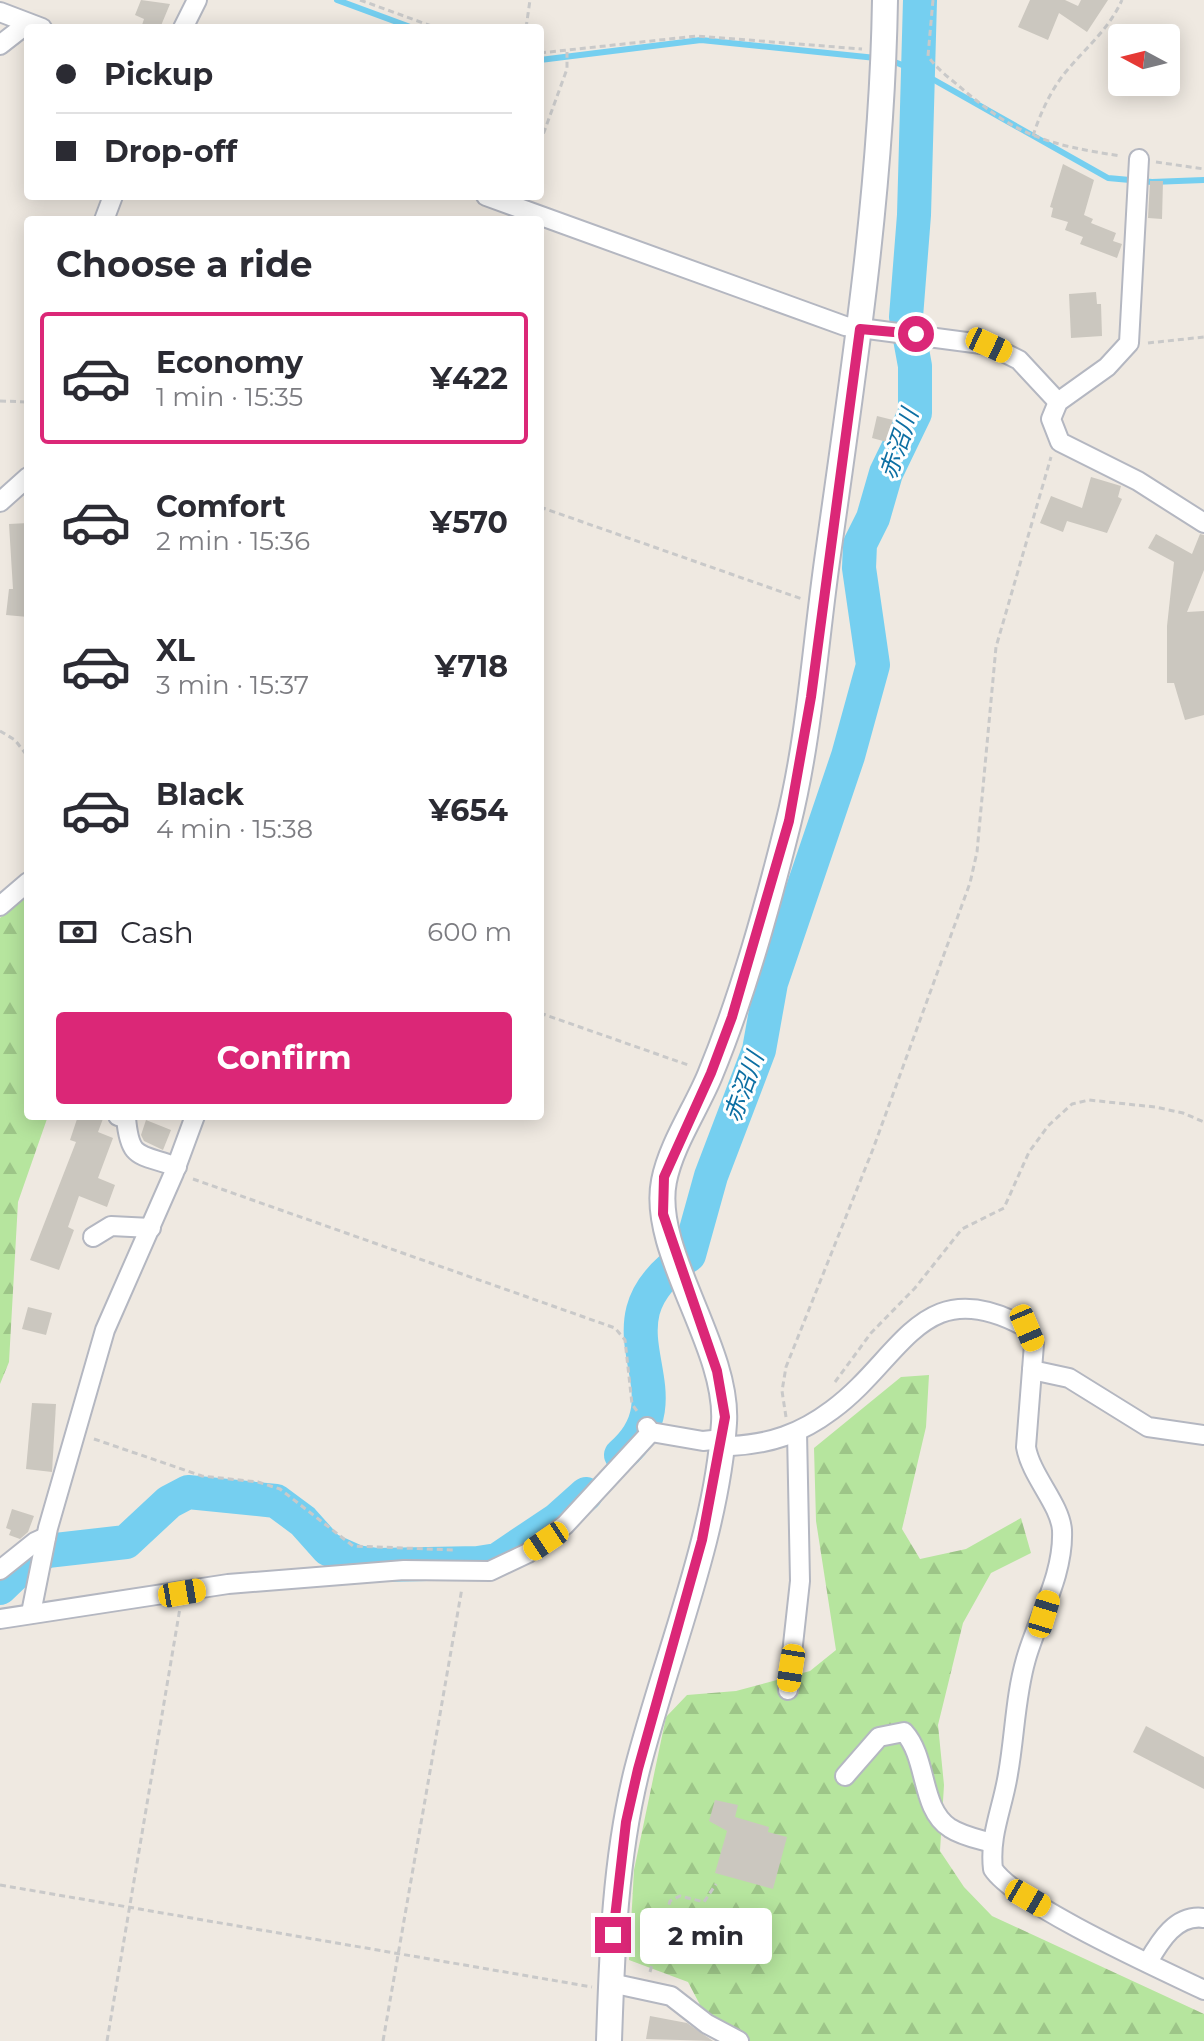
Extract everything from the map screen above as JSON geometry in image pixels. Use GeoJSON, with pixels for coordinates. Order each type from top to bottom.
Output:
{"type":"FeatureCollection","features":[{"type":"Feature","properties":{"kind":"street"},"geometry":{"type":"LineString","coordinates":[[185,24],[197,0]]}},
{"type":"Feature","properties":{"kind":"street"},"geometry":{"type":"LineString","coordinates":[[609,2041],[626,1822],[702,1540],[722,1439],[723,1394],[669,1237],[663,1214],[664,1177],[711,1073],[749,962],[789,821],[811,697],[872,231],[885,0]]}},
{"type":"Feature","properties":{"kind":"street"},"geometry":{"type":"LineString","coordinates":[[0,12],[29,24]]}},
{"type":"Feature","properties":{"kind":"street"},"geometry":{"type":"LineString","coordinates":[[0,45],[24,32]]}},
{"type":"Feature","properties":{"kind":"street"},"geometry":{"type":"LineString","coordinates":[[1139,159],[1132,320],[1128,346],[1107,367],[1058,402],[1051,419],[1057,438],[1138,481],[1204,523]]}},
{"type":"Feature","properties":{"kind":"street"},"geometry":{"type":"LineString","coordinates":[[497,200],[542,216]]}},
{"type":"Feature","properties":{"kind":"street"},"geometry":{"type":"LineString","coordinates":[[544,217],[860,329],[989,345],[1019,360],[1058,402]]}},
{"type":"Feature","properties":{"kind":"street"},"geometry":{"type":"LineString","coordinates":[[0,502],[24,481]]}},
{"type":"Feature","properties":{"kind":"street"},"geometry":{"type":"LineString","coordinates":[[0,906],[24,885]]}},
{"type":"Feature","properties":{"kind":"street"},"geometry":{"type":"LineString","coordinates":[[126,1120],[129,1145],[134,1152],[176,1170]]}},
{"type":"Feature","properties":{"kind":"street"},"geometry":{"type":"LineString","coordinates":[[31,1613],[45,1545],[105,1330],[176,1170],[194,1120]]}},
{"type":"Feature","properties":{"kind":"street"},"geometry":{"type":"LineString","coordinates":[[93,1237],[111,1226],[151,1228]]}},
{"type":"Feature","properties":{"kind":"street"},"geometry":{"type":"LineString","coordinates":[[0,1619],[228,1584],[404,1570],[467,1560],[490,1571],[546,1541],[589,1500],[649,1430],[703,1441],[722,1439],[731,1446],[793,1434],[822,1417],[860,1385],[913,1329],[954,1308],[972,1306],[995,1312],[1027,1328],[1034,1344],[1026,1447],[1028,1463],[1062,1529],[1050,1593],[1020,1686],[1008,1776],[992,1843],[993,1869],[1006,1885],[1204,1990]]}},
{"type":"Feature","properties":{"kind":"street"},"geometry":{"type":"LineString","coordinates":[[1032,1370],[1069,1378],[1148,1427],[1204,1435]]}},
{"type":"Feature","properties":{"kind":"street"},"geometry":{"type":"LineString","coordinates":[[788,1690],[800,1581],[793,1434]]}},
{"type":"Feature","properties":{"kind":"street"},"geometry":{"type":"LineString","coordinates":[[0,1570],[45,1545]]}},
{"type":"Feature","properties":{"kind":"street"},"geometry":{"type":"LineString","coordinates":[[845,1776],[879,1737],[904,1732],[914,1742],[936,1814],[957,1833],[992,1843]]}},
{"type":"Feature","properties":{"kind":"street"},"geometry":{"type":"LineString","coordinates":[[1148,1962],[1159,1943],[1177,1925],[1204,1918]]}},
{"type":"Feature","properties":{"kind":"street"},"geometry":{"type":"LineString","coordinates":[[611,1987],[671,1996],[707,2024],[739,2041]]}},
{"type":"Feature","properties":{"kind":"path"},"geometry":{"type":"LineString","coordinates":[[360,0],[426,24]]}},
{"type":"Feature","properties":{"kind":"path"},"geometry":{"type":"LineString","coordinates":[[527,24],[530,0]]}},
{"type":"Feature","properties":{"kind":"path"},"geometry":{"type":"LineString","coordinates":[[933,0],[928,56],[998,117],[1058,147],[1204,169]]}},
{"type":"Feature","properties":{"kind":"path"},"geometry":{"type":"LineString","coordinates":[[1032,136],[1065,73],[1100,37],[1122,0]]}},
{"type":"Feature","properties":{"kind":"path"},"geometry":{"type":"LineString","coordinates":[[544,53],[697,36],[884,54]]}},
{"type":"Feature","properties":{"kind":"path"},"geometry":{"type":"LineString","coordinates":[[544,131],[568,60],[567,51]]}},
{"type":"Feature","properties":{"kind":"path"},"geometry":{"type":"LineString","coordinates":[[1128,346],[1204,337]]}},
{"type":"Feature","properties":{"kind":"path"},"geometry":{"type":"LineString","coordinates":[[0,401],[24,402]]}},
{"type":"Feature","properties":{"kind":"path"},"geometry":{"type":"LineString","coordinates":[[793,1434],[782,1391],[786,1367],[873,1149],[970,883],[977,852],[996,647],[1016,568],[1057,438]]}},
{"type":"Feature","properties":{"kind":"path"},"geometry":{"type":"LineString","coordinates":[[544,508],[821,605]]}},
{"type":"Feature","properties":{"kind":"path"},"geometry":{"type":"LineString","coordinates":[[0,731],[24,751]]}},
{"type":"Feature","properties":{"kind":"path"},"geometry":{"type":"LineString","coordinates":[[544,1014],[711,1073]]}},
{"type":"Feature","properties":{"kind":"path"},"geometry":{"type":"LineString","coordinates":[[822,1417],[826,1397],[871,1333],[915,1288],[962,1229],[1004,1208],[1029,1152],[1048,1126],[1072,1104],[1089,1100],[1155,1107],[1183,1113],[1204,1122]]}},
{"type":"Feature","properties":{"kind":"path"},"geometry":{"type":"LineString","coordinates":[[176,1170],[615,1328],[625,1340],[636,1409]]}},
{"type":"Feature","properties":{"kind":"path"},"geometry":{"type":"LineString","coordinates":[[75,1432],[202,1476],[258,1482],[280,1489],[353,1546],[467,1560],[383,2041]]}},
{"type":"Feature","properties":{"kind":"path"},"geometry":{"type":"LineString","coordinates":[[107,2041],[182,1593]]}},
{"type":"Feature","properties":{"kind":"path"},"geometry":{"type":"LineString","coordinates":[[644,1975],[650,1972],[670,1901],[680,1896],[704,1902],[716,1884]]}},
{"type":"Feature","properties":{"kind":"path"},"geometry":{"type":"LineString","coordinates":[[0,1885],[398,1954],[611,1987]]}},
{"type":"Feature","properties":{"kind":"green space"},"geometry":{"type":"Polygon","coordinates":[[[24,892],[24,1120],[47,1120],[18,1202],[9,1362],[0,1384],[0,918],[24,892]]]}},
{"type":"Feature","properties":{"kind":"green space"},"geometry":{"type":"Polygon","coordinates":[[[929,1375],[926,1427],[902,1529],[920,1559],[966,1549],[1021,1518],[1031,1553],[991,1573],[963,1623],[938,1725],[944,1785],[940,1851],[964,1887],[992,1916],[1204,2014],[1204,2041],[719,2041],[688,1982],[629,1960],[634,1870],[666,1717],[687,1695],[736,1691],[810,1671],[836,1650],[816,1521],[814,1448],[901,1377],[929,1375]]]}},
{"type":"Feature","properties":{"kind":"building"},"geometry":{"type":"Polygon","coordinates":[[[141,0],[170,4],[162,24],[142,24],[144,19],[135,15],[141,0]]]}},
{"type":"Feature","properties":{"kind":"building"},"geometry":{"type":"Polygon","coordinates":[[[1030,0],[1065,0],[1078,6],[1081,0],[1108,0],[1087,32],[1059,13],[1048,40],[1018,27],[1030,0]]]}},
{"type":"Feature","properties":{"kind":"building"},"geometry":{"type":"Polygon","coordinates":[[[1063,164],[1094,180],[1084,215],[1093,219],[1091,223],[1116,233],[1113,241],[1122,244],[1117,258],[1080,244],[1083,237],[1065,230],[1068,222],[1051,217],[1053,208],[1050,207],[1063,164]]]}},
{"type":"Feature","properties":{"kind":"building"},"geometry":{"type":"Polygon","coordinates":[[[1150,181],[1163,181],[1162,219],[1148,218],[1150,181]]]}},
{"type":"Feature","properties":{"kind":"building"},"geometry":{"type":"Polygon","coordinates":[[[1096,292],[1097,304],[1101,304],[1102,336],[1071,338],[1069,294],[1096,292]]]}},
{"type":"Feature","properties":{"kind":"building"},"geometry":{"type":"Polygon","coordinates":[[[877,416],[893,420],[887,442],[872,438],[877,416]]]}},
{"type":"Feature","properties":{"kind":"building"},"geometry":{"type":"Polygon","coordinates":[[[1091,477],[1121,486],[1118,497],[1122,499],[1107,533],[1067,521],[1063,532],[1040,523],[1051,496],[1082,508],[1091,477]]]}},
{"type":"Feature","properties":{"kind":"building"},"geometry":{"type":"Polygon","coordinates":[[[24,523],[24,617],[6,615],[9,589],[13,589],[9,524],[24,523]]]}},
{"type":"Feature","properties":{"kind":"building"},"geometry":{"type":"Polygon","coordinates":[[[1156,534],[1192,554],[1200,534],[1204,535],[1204,570],[1187,612],[1204,611],[1204,715],[1185,720],[1174,683],[1167,683],[1167,626],[1174,562],[1148,548],[1156,534]]]}},
{"type":"Feature","properties":{"kind":"building"},"geometry":{"type":"Polygon","coordinates":[[[77,1120],[102,1120],[98,1132],[113,1138],[98,1178],[115,1185],[107,1207],[79,1196],[68,1227],[74,1230],[59,1270],[30,1260],[76,1142],[70,1140],[77,1120]]]}},
{"type":"Feature","properties":{"kind":"building"},"geometry":{"type":"Polygon","coordinates":[[[146,1120],[171,1130],[163,1150],[144,1141],[141,1135],[146,1120]]]}},
{"type":"Feature","properties":{"kind":"building"},"geometry":{"type":"Polygon","coordinates":[[[28,1307],[52,1313],[46,1335],[22,1329],[28,1307]]]}},
{"type":"Feature","properties":{"kind":"building"},"geometry":{"type":"Polygon","coordinates":[[[32,1403],[56,1404],[52,1472],[26,1469],[32,1403]]]}},
{"type":"Feature","properties":{"kind":"building"},"geometry":{"type":"Polygon","coordinates":[[[12,1509],[34,1516],[28,1532],[20,1539],[9,1535],[11,1530],[6,1528],[12,1509]]]}},
{"type":"Feature","properties":{"kind":"building"},"geometry":{"type":"Polygon","coordinates":[[[1146,1726],[1204,1757],[1204,1789],[1133,1752],[1146,1726]]]}},
{"type":"Feature","properties":{"kind":"building"},"geometry":{"type":"Polygon","coordinates":[[[715,1800],[738,1805],[735,1817],[769,1827],[768,1832],[787,1837],[773,1889],[715,1873],[727,1831],[709,1821],[715,1800]]]}},
{"type":"Feature","properties":{"kind":"building"},"geometry":{"type":"Polygon","coordinates":[[[650,2016],[687,2023],[713,2041],[646,2039],[650,2016]]]}},
{"type":"Feature","properties":{"kind":"waterway"},"geometry":{"type":"LineString","coordinates":[[337,0],[402,24]]}},
{"type":"Feature","properties":{"kind":"waterway","name":"赤沼川"},"geometry":{"type":"LineString","coordinates":[[621,1455],[641,1431],[648,1406],[641,1332],[644,1307],[659,1281],[689,1255],[711,1176],[759,1050],[771,983],[848,756],[873,665],[859,568],[860,544],[873,518],[886,473],[915,413],[915,366],[906,317],[914,215],[920,0]]}},
{"type":"Feature","properties":{"kind":"waterway"},"geometry":{"type":"LineString","coordinates":[[544,60],[701,40],[876,58]]}},
{"type":"Feature","properties":{"kind":"waterway"},"geometry":{"type":"LineString","coordinates":[[887,59],[920,72],[1108,178],[1152,182],[1204,180]]}},
{"type":"Feature","properties":{"kind":"waterway","name":"赤沼川"},"geometry":{"type":"LineString","coordinates":[[0,1588],[27,1562],[47,1551],[126,1542],[169,1502],[188,1492],[276,1501],[303,1521],[328,1549],[357,1562],[377,1565],[497,1560],[558,1519],[586,1494]]}},
{"type":"Feature","properties":{"kind":"route"},"geometry":{"type":"LineString","coordinates":[[613,1935],[626,1822],[702,1540],[725,1417],[717,1371],[663,1214],[664,1177],[698,1104],[732,1017],[789,821],[811,697],[822,592],[860,329],[916,334]]}}]}
